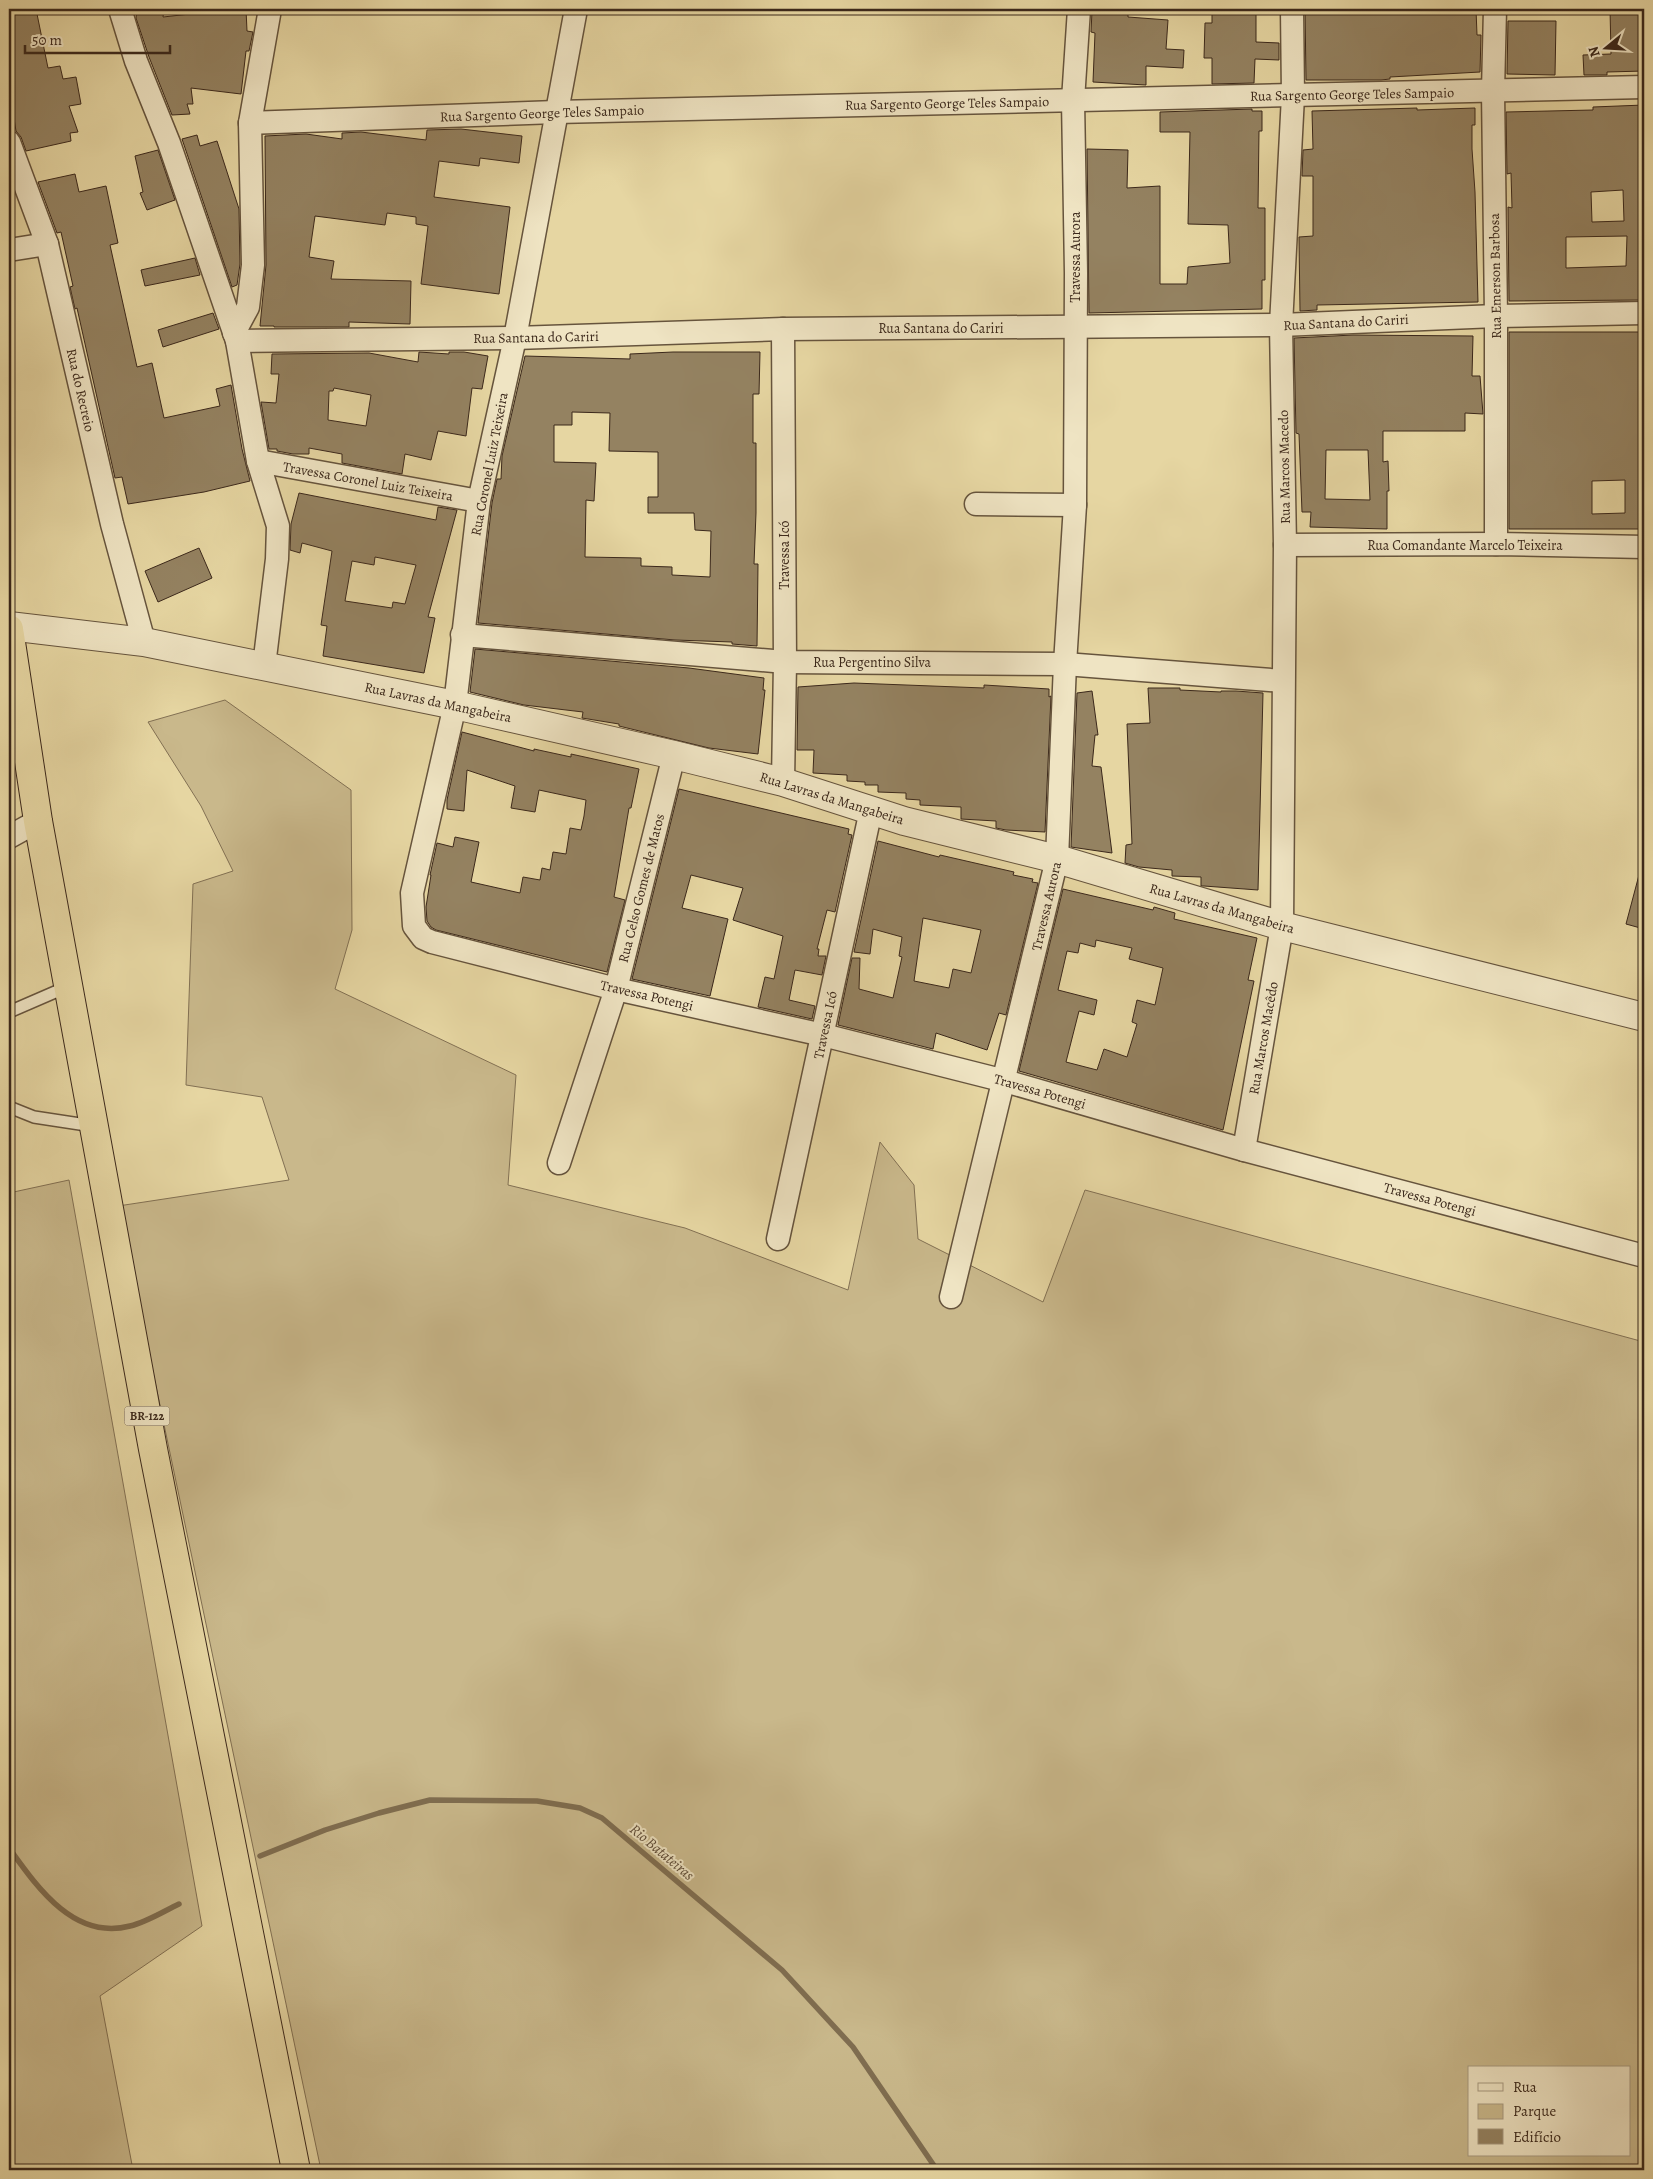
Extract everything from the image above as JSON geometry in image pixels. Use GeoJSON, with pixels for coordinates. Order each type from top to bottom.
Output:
{"type":"FeatureCollection","features":[{"type":"Feature","properties":{"kind":"highway","name":"BR-122"},"geometry":{"type":"LineString","coordinates":[[9,628],[11,660],[38,821],[153,1450],[296,2170]]}},
{"type":"Feature","properties":{"kind":"street"},"geometry":{"type":"LineString","coordinates":[[120,9],[136,61],[169,143],[236,337],[258,461],[278,526],[277,559],[264,666]]}},
{"type":"Feature","properties":{"kind":"street"},"geometry":{"type":"LineString","coordinates":[[236,337],[248,307],[253,265],[250,122],[270,9]]}},
{"type":"Feature","properties":{"kind":"street","name":"Rua Coronel Luiz Teixeira"},"geometry":{"type":"LineString","coordinates":[[432,942],[423,938],[414,926],[412,894],[454,704],[479,501],[515,338],[576,9]]}},
{"type":"Feature","properties":{"kind":"street","name":"Travessa Aurora"},"geometry":{"type":"LineString","coordinates":[[951,1297],[1005,1081],[1057,859],[1065,664],[1075,505],[1073,100],[1079,9]]}},
{"type":"Feature","properties":{"kind":"street","name":"Rua Marcos Macedo"},"geometry":{"type":"LineString","coordinates":[[1282,926],[1285,545],[1281,325],[1294,96],[1292,9]]}},
{"type":"Feature","properties":{"kind":"street","name":"Rua Emerson Barbosa"},"geometry":{"type":"LineString","coordinates":[[1495,9],[1493,91],[1496,316],[1496,544]]}},
{"type":"Feature","properties":{"kind":"street","name":"Rua Sargento George Teles Sampaio"},"geometry":{"type":"LineString","coordinates":[[250,122],[556,112],[1644,87]]}},
{"type":"Feature","properties":{"kind":"street","name":"Rua do Recreio"},"geometry":{"type":"LineString","coordinates":[[9,142],[47,244],[112,524],[144,642]]}},
{"type":"Feature","properties":{"kind":"street"},"geometry":{"type":"LineString","coordinates":[[9,250],[47,244]]}},
{"type":"Feature","properties":{"kind":"street","name":"Rua Santana do Cariri"},"geometry":{"type":"LineString","coordinates":[[236,337],[515,338],[783,329],[1281,325],[1496,316],[1644,313]]}},
{"type":"Feature","properties":{"kind":"street","name":"Travessa Icó"},"geometry":{"type":"LineString","coordinates":[[783,329],[783,782]]}},
{"type":"Feature","properties":{"kind":"street","name":"Travessa Coronel Luiz Teixeira"},"geometry":{"type":"LineString","coordinates":[[258,461],[479,501]]}},
{"type":"Feature","properties":{"kind":"street"},"geometry":{"type":"LineString","coordinates":[[976,504],[1075,505]]}},
{"type":"Feature","properties":{"kind":"street","name":"Rua Comandante Marcelo Teixeira"},"geometry":{"type":"LineString","coordinates":[[1285,545],[1496,544],[1644,546]]}},
{"type":"Feature","properties":{"kind":"street","name":"Rua Lavras da Mangabeira"},"geometry":{"type":"LineString","coordinates":[[9,628],[144,642],[454,704],[674,755],[783,782],[904,821],[1057,859],[1282,926],[1644,1017]]}},
{"type":"Feature","properties":{"kind":"street","name":"Rua Pergentino Silva"},"geometry":{"type":"LineString","coordinates":[[462,635],[784,662],[1065,664],[1283,681]]}},
{"type":"Feature","properties":{"kind":"street","name":"Rua Celso Gomes de Matos"},"geometry":{"type":"LineString","coordinates":[[559,1163],[616,989],[674,755]]}},
{"type":"Feature","properties":{"kind":"street","name":"Travessa Icó"},"geometry":{"type":"LineString","coordinates":[[778,1239],[871,810]]}},
{"type":"Feature","properties":{"kind":"street"},"geometry":{"type":"LineString","coordinates":[[9,838],[38,821]]}},
{"type":"Feature","properties":{"kind":"street","name":"Rua Marcos Macêdo"},"geometry":{"type":"LineString","coordinates":[[1244,1150],[1282,926]]}},
{"type":"Feature","properties":{"kind":"street","name":"Travessa Potengi"},"geometry":{"type":"LineString","coordinates":[[432,942],[616,989],[823,1035],[1005,1081],[1244,1150],[1644,1256]]}},
{"type":"Feature","properties":{"kind":"lane"},"geometry":{"type":"LineString","coordinates":[[9,1012],[69,986]]}},
{"type":"Feature","properties":{"kind":"lane"},"geometry":{"type":"LineString","coordinates":[[9,1107],[34,1118],[95,1126]]}},
{"type":"Feature","properties":{"kind":"green space"},"geometry":{"type":"Polygon","coordinates":[[[225,700],[351,790],[352,930],[335,989],[516,1075],[508,1185],[685,1228],[848,1290],[880,1142],[914,1185],[918,1239],[1043,1302],[1085,1190],[1644,1342],[1644,2170],[321,2170],[118,1206],[289,1180],[262,1097],[186,1085],[193,884],[233,871],[201,806],[148,722],[225,700]]]}},
{"type":"Feature","properties":{"kind":"green space"},"geometry":{"type":"Polygon","coordinates":[[[69,1180],[202,1926],[100,1996],[133,2170],[9,2170],[9,1193],[69,1180]]]}},
{"type":"Feature","properties":{"kind":"building"},"geometry":{"type":"Polygon","coordinates":[[[9,9],[36,9],[48,68],[60,66],[63,79],[76,77],[81,104],[69,106],[78,132],[70,133],[71,141],[26,151],[21,137],[16,131],[9,88],[9,9]]]}},
{"type":"Feature","properties":{"kind":"building"},"geometry":{"type":"Polygon","coordinates":[[[137,9],[164,9],[163,17],[199,13],[199,9],[246,9],[247,31],[253,32],[249,51],[246,51],[241,94],[191,88],[193,104],[187,104],[190,114],[172,115],[136,18],[137,9]]]}},
{"type":"Feature","properties":{"kind":"building"},"geometry":{"type":"Polygon","coordinates":[[[1212,9],[1256,9],[1256,42],[1279,43],[1279,60],[1255,59],[1254,83],[1212,84],[1212,58],[1204,58],[1205,23],[1212,23],[1212,9]]]}},
{"type":"Feature","properties":{"kind":"building"},"geometry":{"type":"Polygon","coordinates":[[[1305,9],[1476,9],[1477,35],[1481,35],[1480,72],[1390,77],[1390,79],[1381,80],[1306,80],[1305,9]]]}},
{"type":"Feature","properties":{"kind":"building"},"geometry":{"type":"Polygon","coordinates":[[[1610,9],[1644,9],[1644,71],[1607,72],[1607,75],[1584,75],[1583,55],[1611,54],[1610,9]]]}},
{"type":"Feature","properties":{"kind":"building"},"geometry":{"type":"Polygon","coordinates":[[[1092,11],[1128,13],[1128,17],[1168,20],[1166,49],[1184,50],[1183,68],[1146,66],[1146,85],[1093,82],[1095,33],[1091,32],[1092,11]]]}},
{"type":"Feature","properties":{"kind":"building"},"geometry":{"type":"Polygon","coordinates":[[[1508,21],[1556,21],[1555,75],[1507,74],[1508,21]]]}},
{"type":"Feature","properties":{"kind":"building"},"geometry":{"type":"Polygon","coordinates":[[[1644,105],[1644,300],[1509,301],[1508,207],[1512,208],[1511,173],[1507,174],[1506,112],[1593,110],[1593,107],[1644,105]],[[1623,190],[1591,192],[1592,222],[1624,221],[1623,190]],[[1627,236],[1566,237],[1566,268],[1626,266],[1627,236]]]}},
{"type":"Feature","properties":{"kind":"building"},"geometry":{"type":"Polygon","coordinates":[[[1417,108],[1417,110],[1475,108],[1475,125],[1472,125],[1472,149],[1478,302],[1317,305],[1317,310],[1300,311],[1299,237],[1313,236],[1313,176],[1302,176],[1303,150],[1313,149],[1312,111],[1417,108]]]}},
{"type":"Feature","properties":{"kind":"building"},"geometry":{"type":"Polygon","coordinates":[[[1252,109],[1252,111],[1262,111],[1262,131],[1259,131],[1258,208],[1265,208],[1265,280],[1262,280],[1262,309],[1089,313],[1087,149],[1128,150],[1127,188],[1160,186],[1160,284],[1187,284],[1188,267],[1230,263],[1228,225],[1188,224],[1190,132],[1160,132],[1160,112],[1252,109]]]}},
{"type":"Feature","properties":{"kind":"building"},"geometry":{"type":"Polygon","coordinates":[[[461,129],[522,136],[519,163],[480,158],[479,166],[439,161],[434,197],[510,207],[499,294],[421,284],[428,226],[416,224],[416,217],[387,213],[385,225],[315,216],[309,257],[334,261],[331,279],[411,281],[410,324],[349,322],[349,327],[260,326],[266,265],[265,136],[306,134],[342,139],[342,133],[361,132],[426,140],[427,130],[461,129]]]}},
{"type":"Feature","properties":{"kind":"building"},"geometry":{"type":"Polygon","coordinates":[[[197,135],[200,146],[217,141],[239,209],[240,264],[237,285],[232,287],[182,139],[197,135]]]}},
{"type":"Feature","properties":{"kind":"building"},"geometry":{"type":"Polygon","coordinates":[[[158,150],[175,200],[147,210],[140,193],[143,192],[135,156],[158,150]]]}},
{"type":"Feature","properties":{"kind":"building"},"geometry":{"type":"Polygon","coordinates":[[[75,174],[79,192],[106,186],[118,243],[110,245],[137,367],[152,363],[164,418],[220,406],[216,389],[231,385],[242,449],[250,481],[204,492],[128,504],[122,477],[115,478],[77,308],[75,309],[70,287],[73,286],[61,232],[57,233],[38,182],[75,174]]]}},
{"type":"Feature","properties":{"kind":"building"},"geometry":{"type":"Polygon","coordinates":[[[195,258],[200,275],[145,286],[141,270],[195,258]]]}},
{"type":"Feature","properties":{"kind":"building"},"geometry":{"type":"Polygon","coordinates":[[[213,313],[219,329],[163,347],[158,330],[213,313]]]}},
{"type":"Feature","properties":{"kind":"building"},"geometry":{"type":"Polygon","coordinates":[[[1509,332],[1644,332],[1644,529],[1509,529],[1509,332]],[[1625,480],[1592,481],[1592,514],[1625,513],[1625,480]]]}},
{"type":"Feature","properties":{"kind":"building"},"geometry":{"type":"Polygon","coordinates":[[[1353,335],[1473,336],[1472,376],[1480,376],[1483,414],[1465,413],[1465,431],[1383,431],[1383,462],[1388,461],[1387,529],[1310,527],[1311,512],[1302,512],[1299,434],[1296,433],[1294,338],[1353,335]],[[1326,450],[1325,499],[1370,500],[1368,450],[1326,450]]]}},
{"type":"Feature","properties":{"kind":"building"},"geometry":{"type":"Polygon","coordinates":[[[419,352],[449,354],[449,352],[464,352],[488,356],[482,389],[472,388],[466,436],[438,431],[431,460],[405,454],[402,474],[342,463],[342,454],[309,448],[309,454],[293,454],[277,451],[277,449],[269,449],[261,402],[276,403],[279,374],[271,374],[272,354],[369,353],[418,362],[419,352]],[[334,388],[333,391],[329,391],[328,420],[366,426],[371,395],[334,388]]]}},
{"type":"Feature","properties":{"kind":"building"},"geometry":{"type":"Polygon","coordinates":[[[760,352],[759,394],[753,394],[753,443],[756,443],[754,564],[758,564],[757,646],[732,644],[732,642],[675,640],[478,623],[492,503],[497,479],[501,479],[502,456],[525,356],[630,359],[630,354],[760,352]],[[572,412],[572,425],[554,425],[554,462],[596,463],[594,501],[586,500],[585,557],[641,558],[641,566],[672,567],[672,575],[710,577],[711,531],[695,530],[694,513],[648,513],[648,497],[658,497],[658,452],[609,451],[610,413],[572,412]]]}},
{"type":"Feature","properties":{"kind":"building"},"geometry":{"type":"Polygon","coordinates":[[[299,493],[436,520],[438,507],[457,510],[428,617],[435,618],[424,673],[323,656],[327,626],[321,625],[332,551],[302,543],[300,553],[290,550],[291,524],[299,493]],[[375,557],[374,565],[352,561],[345,601],[392,608],[393,602],[405,604],[416,565],[375,557]]]}},
{"type":"Feature","properties":{"kind":"building"},"geometry":{"type":"Polygon","coordinates":[[[199,548],[212,578],[158,602],[145,571],[199,548]]]}},
{"type":"Feature","properties":{"kind":"building"},"geometry":{"type":"Polygon","coordinates":[[[475,649],[689,668],[764,678],[763,690],[765,690],[758,754],[709,748],[619,726],[619,724],[582,718],[583,712],[524,705],[470,692],[475,649]]]}},
{"type":"Feature","properties":{"kind":"building"},"geometry":{"type":"Polygon","coordinates":[[[854,683],[984,688],[984,685],[1049,689],[1049,697],[1051,696],[1045,832],[996,828],[996,821],[961,819],[961,807],[920,805],[920,800],[906,799],[906,793],[878,792],[878,785],[865,785],[865,782],[847,781],[847,775],[813,773],[814,750],[797,750],[798,687],[854,683]]]}},
{"type":"Feature","properties":{"kind":"building"},"geometry":{"type":"Polygon","coordinates":[[[1148,688],[1263,693],[1258,890],[1201,886],[1201,877],[1172,876],[1172,870],[1139,867],[1125,863],[1126,845],[1132,844],[1127,724],[1150,723],[1148,688]]]}},
{"type":"Feature","properties":{"kind":"building"},"geometry":{"type":"Polygon","coordinates":[[[1092,691],[1098,735],[1095,735],[1092,766],[1101,767],[1112,853],[1071,847],[1077,693],[1092,691]]]}},
{"type":"Feature","properties":{"kind":"building"},"geometry":{"type":"Polygon","coordinates":[[[462,732],[534,751],[534,749],[571,757],[571,754],[639,769],[631,808],[629,808],[614,897],[625,900],[607,972],[436,930],[427,921],[426,907],[430,875],[437,843],[453,847],[455,837],[479,842],[471,882],[520,893],[523,877],[540,880],[542,868],[550,870],[553,852],[566,854],[570,828],[581,830],[584,816],[586,800],[539,790],[535,812],[511,808],[515,786],[467,770],[464,811],[447,809],[447,800],[462,732]]]}},
{"type":"Feature","properties":{"kind":"building"},"geometry":{"type":"Polygon","coordinates":[[[679,789],[849,829],[848,834],[852,835],[835,912],[827,910],[817,949],[819,949],[818,956],[826,956],[822,975],[795,970],[789,1000],[815,1006],[812,1019],[758,1007],[765,977],[774,979],[783,936],[733,920],[743,888],[691,875],[682,908],[728,919],[710,996],[632,979],[679,789]]]}},
{"type":"Feature","properties":{"kind":"building"},"geometry":{"type":"Polygon","coordinates":[[[878,841],[939,857],[940,855],[1014,872],[1013,875],[1033,879],[1032,882],[1038,883],[1006,1015],[999,1013],[987,1050],[936,1033],[933,1049],[838,1025],[852,958],[860,958],[859,989],[893,998],[902,957],[899,956],[902,937],[873,929],[870,954],[854,952],[878,841]],[[923,918],[914,981],[949,988],[953,969],[971,973],[981,930],[923,918]]]}},
{"type":"Feature","properties":{"kind":"building"},"geometry":{"type":"Polygon","coordinates":[[[1639,875],[1644,875],[1644,929],[1626,924],[1639,875]]]}},
{"type":"Feature","properties":{"kind":"building"},"geometry":{"type":"Polygon","coordinates":[[[1063,889],[1153,910],[1154,907],[1175,913],[1174,919],[1257,938],[1248,980],[1254,981],[1223,1130],[1019,1071],[1063,889]],[[1096,940],[1095,947],[1080,943],[1078,953],[1067,951],[1058,990],[1097,1000],[1094,1015],[1079,1011],[1066,1062],[1097,1070],[1104,1049],[1127,1057],[1137,1024],[1132,1022],[1137,1000],[1155,1005],[1163,968],[1129,959],[1132,948],[1096,940]]]}},
{"type":"Feature","properties":{"kind":"waterway","name":"Rio Batateiras"},"geometry":{"type":"LineString","coordinates":[[9,1704],[11,1720],[9,1730]]}},
{"type":"Feature","properties":{"kind":"waterway","name":"Rio Batateiras"},"geometry":{"type":"LineString","coordinates":[[260,1856],[325,1830],[379,1813],[430,1800],[537,1801],[580,1808],[602,1818],[782,1970],[853,2047],[937,2170]]}},
{"type":"Feature","properties":{"kind":"waterway","name":"Rio Batateiras"},"geometry":{"type":"LineString","coordinates":[[9,1848],[45,1894],[74,1918],[91,1926],[110,1929],[130,1926],[179,1904]]}}]}
